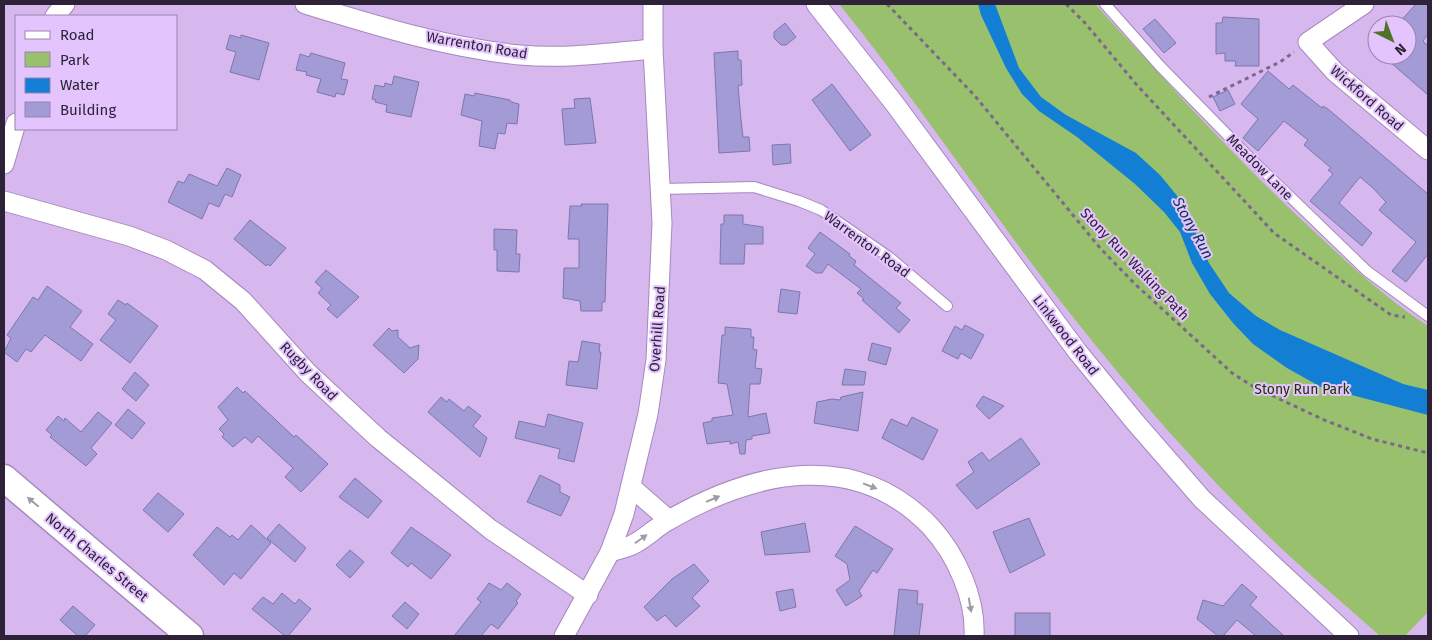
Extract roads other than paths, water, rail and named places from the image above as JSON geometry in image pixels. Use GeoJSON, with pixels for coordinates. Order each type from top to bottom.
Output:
{"type":"FeatureCollection","features":[{"type":"Feature","properties":{"kind":"main road","name":"North Charles Street"},"geometry":{"type":"LineString","coordinates":[[4,478],[190,636]]}},
{"type":"Feature","properties":{"kind":"street"},"geometry":{"type":"LineString","coordinates":[[56,15],[65,4]]}},
{"type":"Feature","properties":{"kind":"street","name":"Warrenton Road"},"geometry":{"type":"LineString","coordinates":[[305,4],[433,39],[520,55],[575,55],[653,49]]}},
{"type":"Feature","properties":{"kind":"street","name":"Overhill Road"},"geometry":{"type":"LineString","coordinates":[[564,636],[610,552],[631,487],[648,414],[656,360],[660,288],[661,189],[653,49],[653,4]]}},
{"type":"Feature","properties":{"kind":"street","name":"Linkwood Road"},"geometry":{"type":"LineString","coordinates":[[816,4],[894,103],[1071,343],[1142,429],[1202,499],[1349,636]]}},
{"type":"Feature","properties":{"kind":"street","name":"Wickford Road"},"geometry":{"type":"LineString","coordinates":[[1364,4],[1308,42],[1335,72],[1428,150]]}},
{"type":"Feature","properties":{"kind":"street"},"geometry":{"type":"LineString","coordinates":[[4,164],[15,126]]}},
{"type":"Feature","properties":{"kind":"street","name":"Rugby Road"},"geometry":{"type":"LineString","coordinates":[[4,201],[129,236],[166,250],[205,270],[243,300],[308,373],[393,451],[490,529],[588,595]]}},
{"type":"Feature","properties":{"kind":"street"},"geometry":{"type":"LineString","coordinates":[[610,552],[632,545],[669,520],[712,498],[776,479],[811,475],[836,476],[888,493],[912,508],[948,549],[960,571],[969,598],[974,636]]}},
{"type":"Feature","properties":{"kind":"street"},"geometry":{"type":"LineString","coordinates":[[631,487],[669,520]]}},
{"type":"Feature","properties":{"kind":"lane","name":"Meadow Lane"},"geometry":{"type":"LineString","coordinates":[[1105,4],[1196,104],[1367,271],[1428,316]]}},
{"type":"Feature","properties":{"kind":"lane","name":"Warrenton Road"},"geometry":{"type":"LineString","coordinates":[[661,189],[754,187],[821,210],[889,257],[946,306]]}},
{"type":"Feature","properties":{"kind":"water","name":"Stony Run"},"geometry":{"type":"Polygon","coordinates":[[[978,4],[995,4],[1019,68],[1041,97],[1066,115],[1136,153],[1160,175],[1183,203],[1209,263],[1229,293],[1256,316],[1280,330],[1403,384],[1428,390],[1428,415],[1321,387],[1287,368],[1253,344],[1210,294],[1192,263],[1180,232],[1164,212],[1135,184],[1077,137],[1039,111],[1022,94],[1006,68],[981,15],[978,4]]]}},
{"type":"Feature","properties":{"kind":"park label","name":"Stony Run Park"},"geometry":{"type":"Point","coordinates":[1302,389]}}]}
